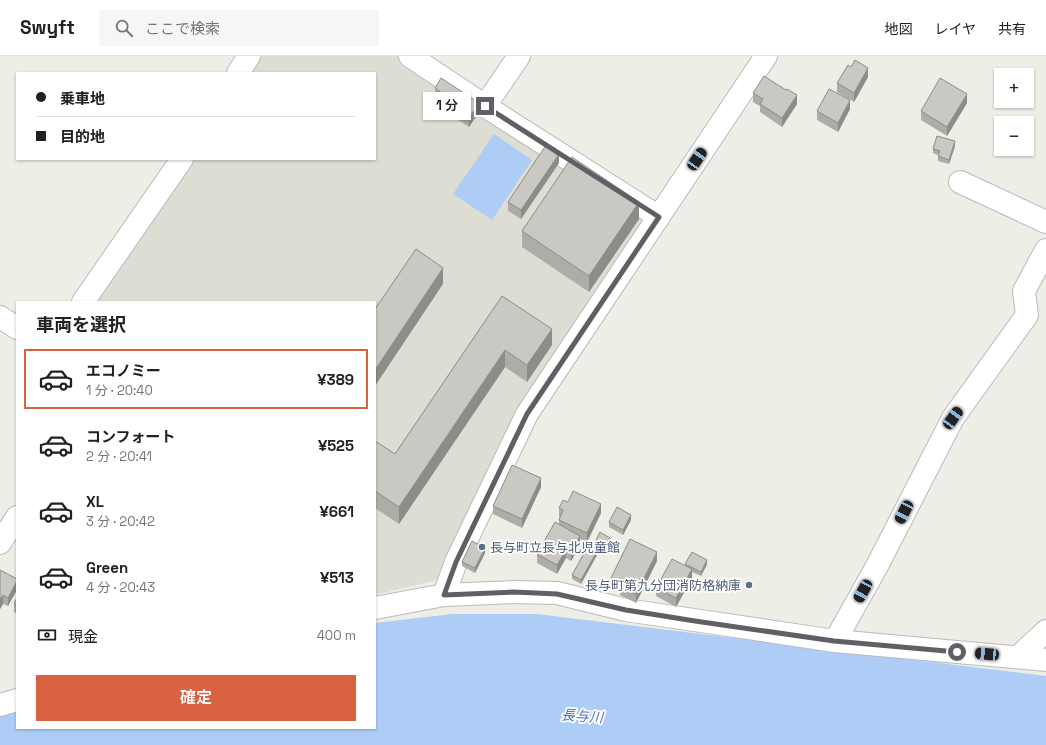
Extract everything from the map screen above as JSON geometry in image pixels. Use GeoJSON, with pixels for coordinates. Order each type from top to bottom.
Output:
{"type":"FeatureCollection","features":[{"type":"Feature","properties":{"kind":"street"},"geometry":{"type":"LineString","coordinates":[[239,72],[250,56]]}},
{"type":"Feature","properties":{"kind":"street"},"geometry":{"type":"LineString","coordinates":[[410,56],[485,106],[659,217]]}},
{"type":"Feature","properties":{"kind":"street"},"geometry":{"type":"LineString","coordinates":[[485,106],[519,56]]}},
{"type":"Feature","properties":{"kind":"street"},"geometry":{"type":"LineString","coordinates":[[444,595],[456,562],[527,414],[766,56]]}},
{"type":"Feature","properties":{"kind":"street"},"geometry":{"type":"LineString","coordinates":[[84,301],[181,160]]}},
{"type":"Feature","properties":{"kind":"street"},"geometry":{"type":"LineString","coordinates":[[960,182],[1046,222]]}},
{"type":"Feature","properties":{"kind":"street"},"geometry":{"type":"LineString","coordinates":[[834,641],[877,566],[953,418],[1027,315],[1024,291],[1046,250]]}},
{"type":"Feature","properties":{"kind":"street"},"geometry":{"type":"LineString","coordinates":[[0,317],[16,327]]}},
{"type":"Feature","properties":{"kind":"street"},"geometry":{"type":"LineString","coordinates":[[0,543],[16,519]]}},
{"type":"Feature","properties":{"kind":"street"},"geometry":{"type":"LineString","coordinates":[[376,608],[444,595],[514,592],[557,594],[634,611],[834,641],[1046,660]]}},
{"type":"Feature","properties":{"kind":"street"},"geometry":{"type":"LineString","coordinates":[[1018,657],[1046,631]]}},
{"type":"Feature","properties":{"kind":"street"},"geometry":{"type":"LineString","coordinates":[[0,705],[16,700]]}},
{"type":"Feature","properties":{"kind":"shaded area"},"geometry":{"type":"Polygon","coordinates":[[[258,56],[404,56],[653,217],[445,578],[376,595],[376,301],[99,301],[190,160],[376,160],[376,72],[248,72],[258,56]]]}},
{"type":"Feature","properties":{"kind":"water"},"geometry":{"type":"Polygon","coordinates":[[[494,134],[532,160],[492,220],[453,194],[494,134]]]}},
{"type":"Feature","properties":{"kind":"water","name":"長与川"},"geometry":{"type":"Polygon","coordinates":[[[452,614],[537,614],[1046,676],[1046,745],[0,745],[0,710],[16,704],[16,729],[376,729],[376,623],[452,614]]]}},
{"type":"Feature","properties":{"kind":"building"},"geometry":{"type":"Polygon","coordinates":[[[855,60],[868,68],[854,93],[837,83],[848,65],[851,67],[855,60]]]}},
{"type":"Feature","properties":{"kind":"building"},"geometry":{"type":"Polygon","coordinates":[[[764,76],[797,95],[782,118],[760,104],[763,99],[753,93],[764,76]]]}},
{"type":"Feature","properties":{"kind":"building"},"geometry":{"type":"Polygon","coordinates":[[[441,78],[479,103],[469,118],[443,101],[446,96],[435,88],[441,78]]]}},
{"type":"Feature","properties":{"kind":"building"},"geometry":{"type":"Polygon","coordinates":[[[940,78],[967,94],[947,127],[921,111],[940,78]]]}},
{"type":"Feature","properties":{"kind":"building"},"geometry":{"type":"Polygon","coordinates":[[[829,89],[850,100],[838,123],[817,111],[829,89]]]}},
{"type":"Feature","properties":{"kind":"building"},"geometry":{"type":"Polygon","coordinates":[[[937,136],[955,141],[949,160],[938,156],[940,151],[933,149],[937,136]]]}},
{"type":"Feature","properties":{"kind":"building"},"geometry":{"type":"Polygon","coordinates":[[[546,145],[559,154],[521,210],[508,202],[546,145]]]}},
{"type":"Feature","properties":{"kind":"building"},"geometry":{"type":"Polygon","coordinates":[[[572,157],[639,202],[589,276],[522,231],[572,157]]]}},
{"type":"Feature","properties":{"kind":"building"},"geometry":{"type":"Polygon","coordinates":[[[416,249],[443,268],[376,368],[376,308],[416,249]]]}},
{"type":"Feature","properties":{"kind":"building"},"geometry":{"type":"Polygon","coordinates":[[[502,296],[552,329],[527,365],[505,350],[399,507],[376,492],[376,442],[395,454],[502,296]]]}},
{"type":"Feature","properties":{"kind":"building"},"geometry":{"type":"Polygon","coordinates":[[[512,465],[541,478],[522,519],[493,506],[512,465]]]}},
{"type":"Feature","properties":{"kind":"building"},"geometry":{"type":"Polygon","coordinates":[[[573,491],[601,504],[587,533],[559,520],[563,510],[559,508],[563,500],[568,502],[573,491]]]}},
{"type":"Feature","properties":{"kind":"building"},"geometry":{"type":"Polygon","coordinates":[[[617,507],[631,515],[623,530],[609,522],[617,507]]]}},
{"type":"Feature","properties":{"kind":"building"},"geometry":{"type":"Polygon","coordinates":[[[555,522],[580,536],[571,552],[566,550],[557,565],[537,554],[555,522]]]}},
{"type":"Feature","properties":{"kind":"building"},"geometry":{"type":"Polygon","coordinates":[[[600,532],[610,538],[604,549],[594,544],[600,532]]]}},
{"type":"Feature","properties":{"kind":"building"},"geometry":{"type":"Polygon","coordinates":[[[630,539],[657,552],[636,594],[620,587],[622,583],[611,578],[630,539]]]}},
{"type":"Feature","properties":{"kind":"building"},"geometry":{"type":"Polygon","coordinates":[[[472,541],[485,548],[475,568],[462,562],[472,541]]]}},
{"type":"Feature","properties":{"kind":"building"},"geometry":{"type":"Polygon","coordinates":[[[588,546],[597,551],[581,580],[572,575],[588,546]]]}},
{"type":"Feature","properties":{"kind":"building"},"geometry":{"type":"Polygon","coordinates":[[[692,552],[707,560],[701,572],[685,564],[692,552]]]}},
{"type":"Feature","properties":{"kind":"building"},"geometry":{"type":"Polygon","coordinates":[[[672,559],[692,569],[676,598],[656,588],[672,559]]]}},
{"type":"Feature","properties":{"kind":"building"},"geometry":{"type":"Polygon","coordinates":[[[0,570],[16,578],[16,583],[8,598],[3,595],[0,600],[0,570]]]}},
{"type":"Feature","properties":{"kind":"place","name":"長与町立長与北児童館"},"geometry":{"type":"Point","coordinates":[482,547]}},
{"type":"Feature","properties":{"kind":"place","name":"長与町第九分団消防格納庫"},"geometry":{"type":"Point","coordinates":[749,585]}},
{"type":"Feature","properties":{"kind":"route"},"geometry":{"type":"LineString","coordinates":[[485,106],[659,217],[527,414],[456,562],[444,595],[514,592],[557,594],[626,610],[695,621],[834,641],[957,652]]}}]}
